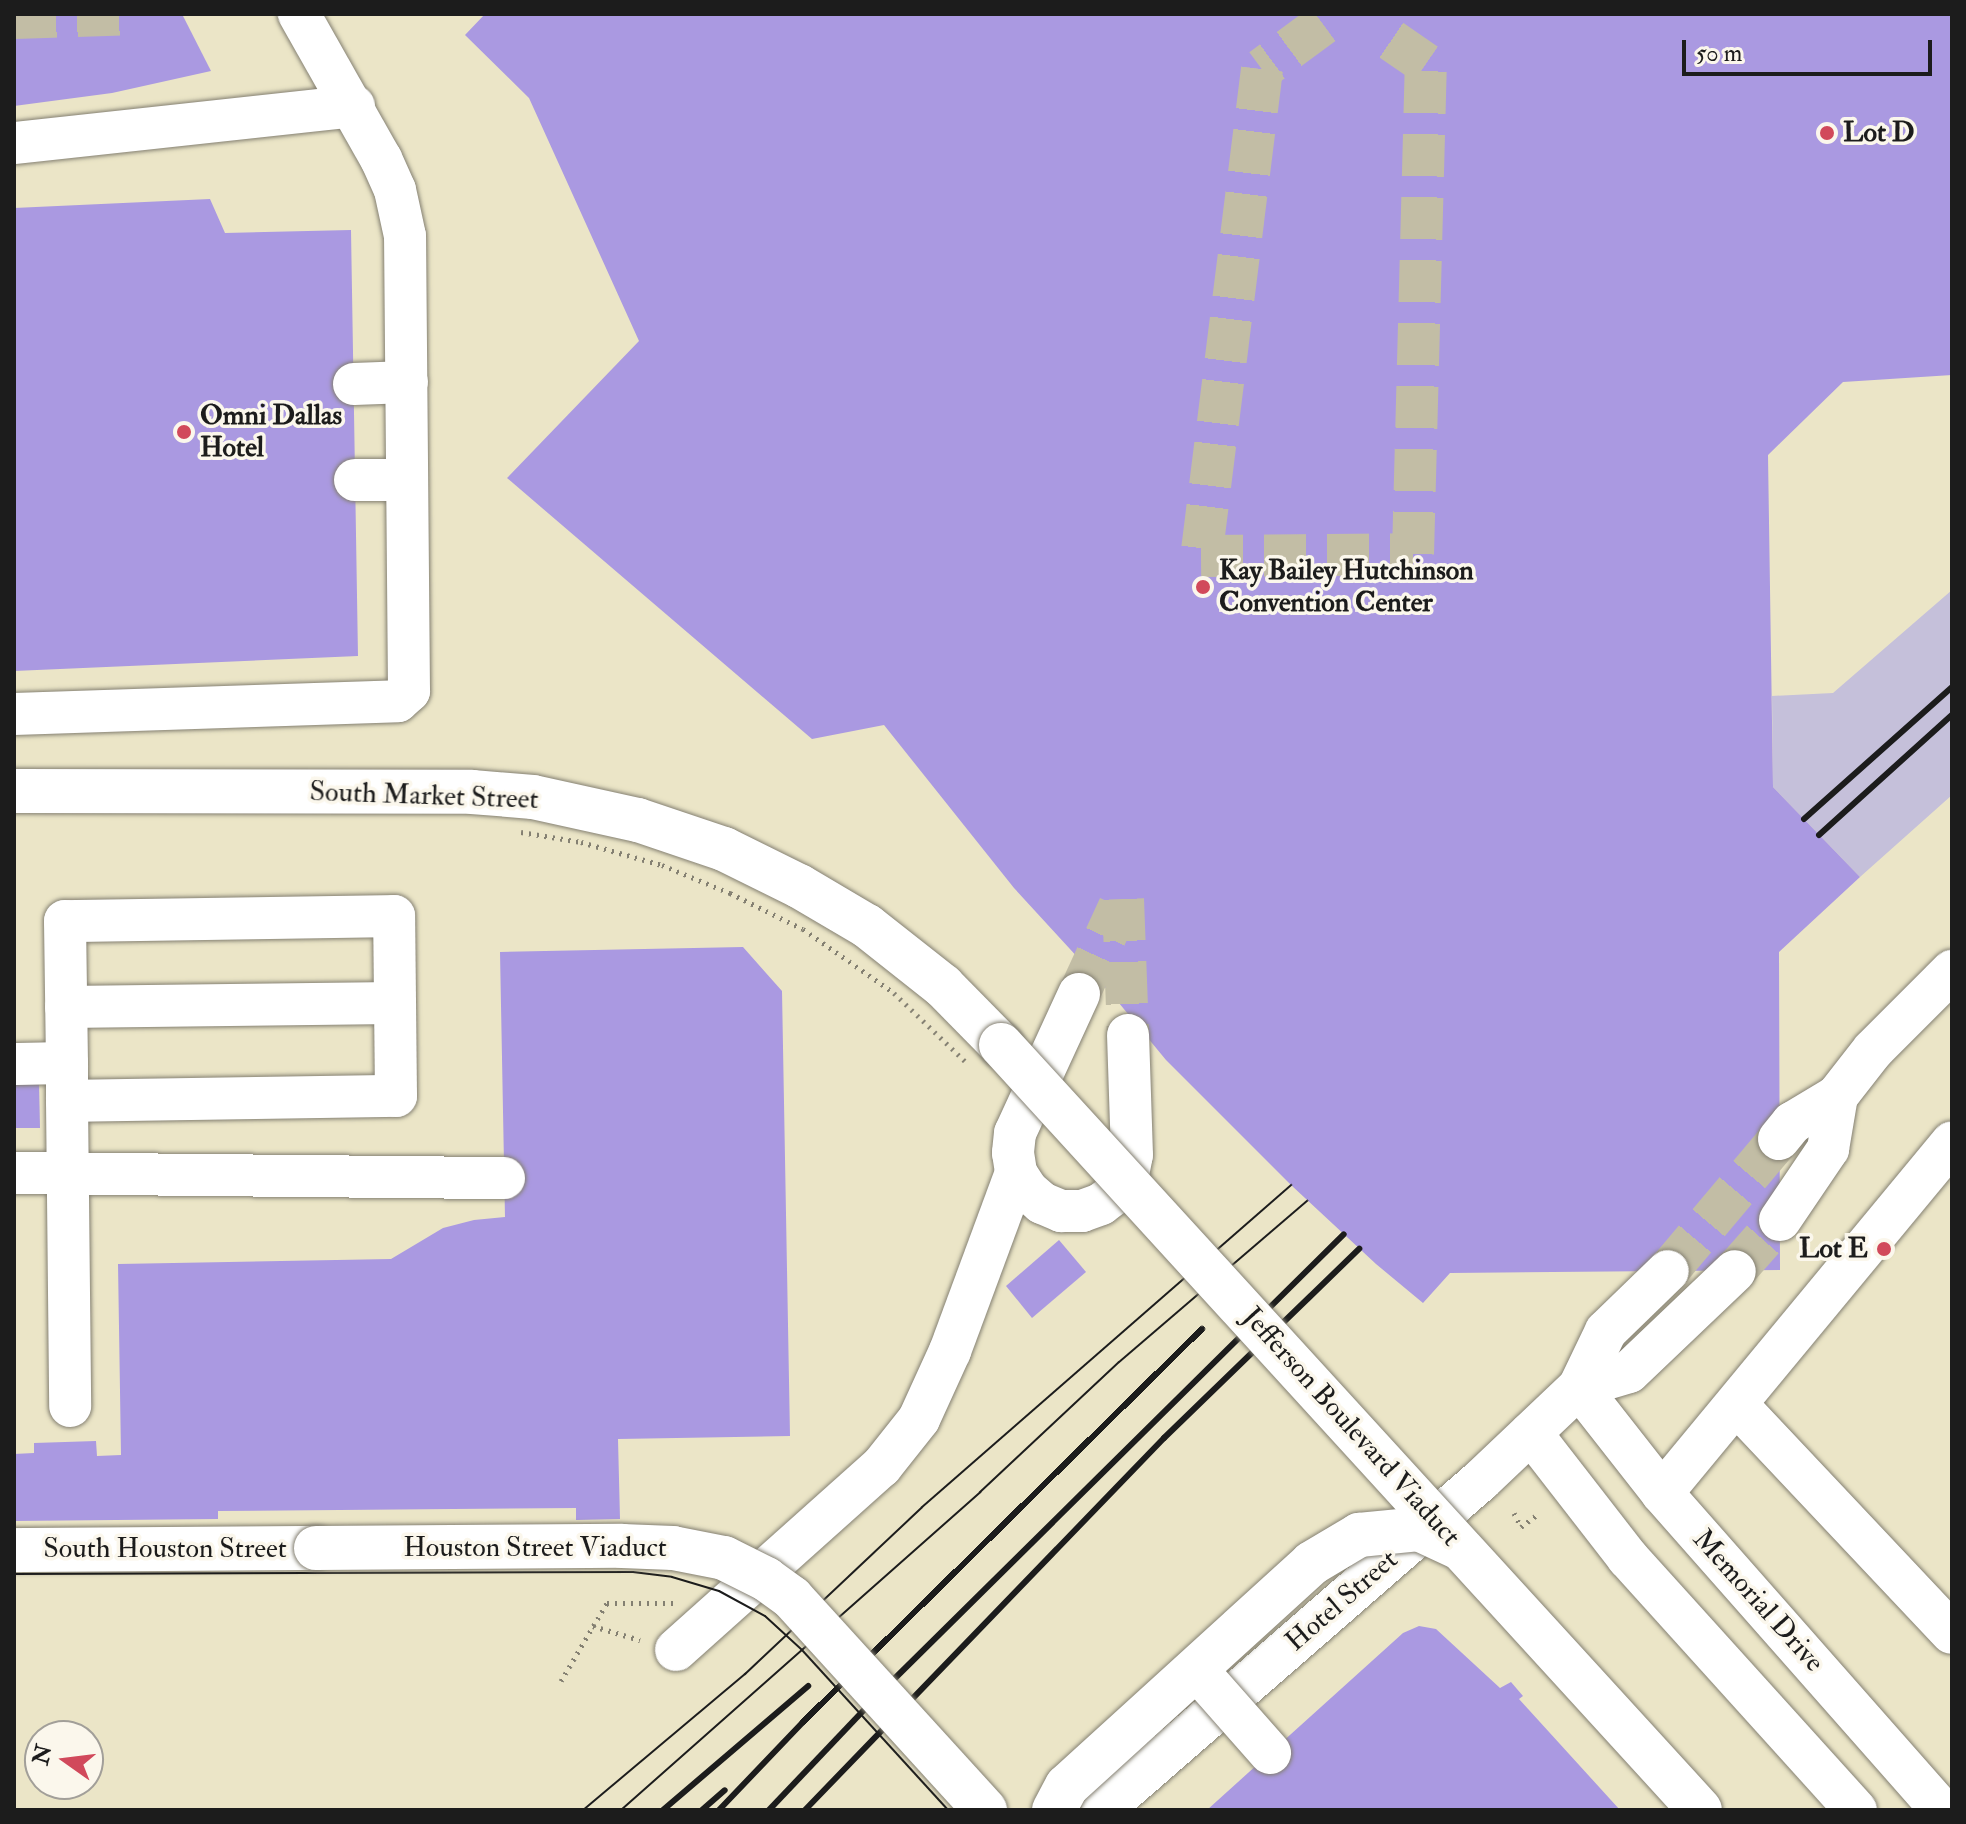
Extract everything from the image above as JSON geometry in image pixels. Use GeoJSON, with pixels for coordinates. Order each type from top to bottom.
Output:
{"type":"FeatureCollection","features":[{"type":"Feature","properties":{"kind":"main road","name":"South Market Street"},"geometry":{"type":"LineString","coordinates":[[14,791],[472,792],[527,815],[652,824],[724,849],[799,886],[867,926],[932,977],[986,1056]]}},
{"type":"Feature","properties":{"kind":"main road","name":"Jefferson Boulevard Viaduct"},"geometry":{"type":"LineString","coordinates":[[986,1056],[1462,1549],[1700,1810]]}},
{"type":"Feature","properties":{"kind":"main road"},"geometry":{"type":"LineString","coordinates":[[1054,1810],[1067,1786],[1312,1563],[1359,1535],[1419,1529],[1462,1549]]}},
{"type":"Feature","properties":{"kind":"main road","name":"Houston Street Viaduct"},"geometry":{"type":"LineString","coordinates":[[316,1548],[622,1546],[673,1548],[724,1558],[766,1579],[792,1598],[985,1810]]}},
{"type":"Feature","properties":{"kind":"main road","name":"South Houston Street"},"geometry":{"type":"LineString","coordinates":[[14,1550],[316,1548]]}},
{"type":"Feature","properties":{"kind":"street"},"geometry":{"type":"LineString","coordinates":[[14,714],[398,701],[409,691],[405,236],[395,190],[354,106],[299,14]]}},
{"type":"Feature","properties":{"kind":"street"},"geometry":{"type":"LineString","coordinates":[[14,143],[354,106]]}},
{"type":"Feature","properties":{"kind":"street"},"geometry":{"type":"LineString","coordinates":[[354,384],[407,382]]}},
{"type":"Feature","properties":{"kind":"street"},"geometry":{"type":"LineString","coordinates":[[355,480],[407,480]]}},
{"type":"Feature","properties":{"kind":"street"},"geometry":{"type":"LineString","coordinates":[[14,1064],[67,1082],[396,1096],[394,916],[65,921],[67,1082],[68,1173],[70,1406]]}},
{"type":"Feature","properties":{"kind":"street"},"geometry":{"type":"LineString","coordinates":[[1779,1139],[1792,1123],[1837,1096],[1873,1050],[1952,971]]}},
{"type":"Feature","properties":{"kind":"street"},"geometry":{"type":"LineString","coordinates":[[676,1650],[881,1467],[919,1419],[950,1351],[1016,1173],[1013,1153],[1015,1133],[1079,994]]}},
{"type":"Feature","properties":{"kind":"street"},"geometry":{"type":"LineString","coordinates":[[66,1007],[394,1003]]}},
{"type":"Feature","properties":{"kind":"street"},"geometry":{"type":"LineString","coordinates":[[1016,1173],[1035,1197],[1061,1211],[1082,1211],[1101,1204],[1117,1192],[1128,1175],[1132,1155],[1128,1035]]}},
{"type":"Feature","properties":{"kind":"street"},"geometry":{"type":"LineString","coordinates":[[1780,1220],[1828,1149],[1837,1096]]}},
{"type":"Feature","properties":{"kind":"street"},"geometry":{"type":"LineString","coordinates":[[1662,1493],[1952,1142]]}},
{"type":"Feature","properties":{"kind":"street"},"geometry":{"type":"LineString","coordinates":[[14,1173],[504,1178]]}},
{"type":"Feature","properties":{"kind":"street","name":"Hotel Street"},"geometry":{"type":"LineString","coordinates":[[1102,1810],[1469,1491],[1531,1433],[1579,1387],[1606,1331],[1668,1271]]}},
{"type":"Feature","properties":{"kind":"street","name":"Hotel Street"},"geometry":{"type":"LineString","coordinates":[[1579,1387],[1629,1372],[1735,1271]]}},
{"type":"Feature","properties":{"kind":"street","name":"Memorial Drive"},"geometry":{"type":"LineString","coordinates":[[1579,1387],[1662,1493],[1941,1810]]}},
{"type":"Feature","properties":{"kind":"street"},"geometry":{"type":"LineString","coordinates":[[1737,1405],[1952,1633]]}},
{"type":"Feature","properties":{"kind":"street"},"geometry":{"type":"LineString","coordinates":[[1531,1433],[1628,1558],[1856,1810]]}},
{"type":"Feature","properties":{"kind":"street"},"geometry":{"type":"LineString","coordinates":[[1196,1669],[1270,1753]]}},
{"type":"Feature","properties":{"kind":"path"},"geometry":{"type":"LineString","coordinates":[[527,815],[581,842],[662,865],[803,929],[986,1056]]}},
{"type":"Feature","properties":{"kind":"path"},"geometry":{"type":"LineString","coordinates":[[1514,1513],[1521,1527],[1538,1514]]}},
{"type":"Feature","properties":{"kind":"path"},"geometry":{"type":"LineString","coordinates":[[561,1681],[607,1603],[682,1603]]}},
{"type":"Feature","properties":{"kind":"path"},"geometry":{"type":"LineString","coordinates":[[593,1626],[676,1650]]}},
{"type":"Feature","properties":{"kind":"shaded area"},"geometry":{"type":"Polygon","coordinates":[[[1952,590],[1952,795],[1860,877],[1773,787],[1772,696],[1833,693],[1952,590]]]}},
{"type":"Feature","properties":{"kind":"building"},"geometry":{"type":"Polygon","coordinates":[[[14,14],[182,14],[211,71],[112,93],[14,106],[14,14]]]}},
{"type":"Feature","properties":{"kind":"building","name":"Kay Bailey Hutchinson Convention Center"},"geometry":{"type":"Polygon","coordinates":[[[485,14],[1952,14],[1952,375],[1843,382],[1768,455],[1773,787],[1860,877],[1779,952],[1780,1270],[1450,1273],[1423,1303],[1291,1185],[1166,1060],[1114,997],[1014,888],[884,725],[812,739],[507,478],[639,341],[529,98],[465,35],[485,14]]]}},
{"type":"Feature","properties":{"kind":"building","name":"Omni Dallas Hotel"},"geometry":{"type":"Polygon","coordinates":[[[210,199],[225,233],[351,230],[358,656],[14,671],[14,208],[210,199]]]}},
{"type":"Feature","properties":{"kind":"building"},"geometry":{"type":"Polygon","coordinates":[[[743,947],[782,991],[790,1436],[618,1439],[620,1519],[576,1520],[576,1508],[218,1511],[218,1519],[14,1521],[14,1454],[34,1453],[34,1443],[96,1441],[97,1456],[121,1455],[118,1264],[391,1259],[443,1228],[474,1220],[505,1217],[500,952],[743,947]]]}},
{"type":"Feature","properties":{"kind":"building"},"geometry":{"type":"Polygon","coordinates":[[[14,1083],[39,1083],[40,1128],[14,1128],[14,1083]]]}},
{"type":"Feature","properties":{"kind":"building"},"geometry":{"type":"Polygon","coordinates":[[[1059,1240],[1086,1272],[1032,1318],[1006,1286],[1059,1240]]]}},
{"type":"Feature","properties":{"kind":"building"},"geometry":{"type":"Polygon","coordinates":[[[1419,1626],[1436,1629],[1500,1688],[1511,1682],[1523,1696],[1519,1699],[1620,1810],[1207,1810],[1403,1633],[1419,1626]]]}},
{"type":"Feature","properties":{"kind":"tunnel"},"geometry":{"type":"LineString","coordinates":[[14,18],[137,14]]}},
{"type":"Feature","properties":{"kind":"tunnel"},"geometry":{"type":"LineString","coordinates":[[1323,24],[1262,69],[1201,556],[1413,554],[1426,64],[1375,29]]}},
{"type":"Feature","properties":{"kind":"tunnel"},"geometry":{"type":"LineString","coordinates":[[1123,899],[1128,1035]]}},
{"type":"Feature","properties":{"kind":"tunnel"},"geometry":{"type":"LineString","coordinates":[[1079,994],[1119,907]]}},
{"type":"Feature","properties":{"kind":"tunnel"},"geometry":{"type":"LineString","coordinates":[[1668,1271],[1779,1139]]}},
{"type":"Feature","properties":{"kind":"tunnel"},"geometry":{"type":"LineString","coordinates":[[1735,1271],[1780,1220]]}},
{"type":"Feature","properties":{"kind":"tram line"},"geometry":{"type":"LineString","coordinates":[[583,1810],[745,1674],[922,1507],[1291,1185]]}},
{"type":"Feature","properties":{"kind":"tram line"},"geometry":{"type":"LineString","coordinates":[[621,1810],[980,1492],[1119,1362],[1307,1201]]}},
{"type":"Feature","properties":{"kind":"tram line"},"geometry":{"type":"LineString","coordinates":[[14,1574],[633,1572],[672,1577],[719,1591],[765,1616],[802,1650],[948,1810]]}},
{"type":"Feature","properties":{"kind":"railway"},"geometry":{"type":"LineString","coordinates":[[1804,819],[1952,687]]}},
{"type":"Feature","properties":{"kind":"railway"},"geometry":{"type":"LineString","coordinates":[[1819,835],[1952,715]]}},
{"type":"Feature","properties":{"kind":"railway"},"geometry":{"type":"LineString","coordinates":[[769,1810],[878,1695],[1344,1234]]}},
{"type":"Feature","properties":{"kind":"railway"},"geometry":{"type":"LineString","coordinates":[[805,1810],[1164,1438],[1359,1249]]}},
{"type":"Feature","properties":{"kind":"railway"},"geometry":{"type":"LineString","coordinates":[[719,1810],[803,1722],[1202,1329]]}},
{"type":"Feature","properties":{"kind":"railway"},"geometry":{"type":"LineString","coordinates":[[663,1810],[808,1686]]}},
{"type":"Feature","properties":{"kind":"railway"},"geometry":{"type":"LineString","coordinates":[[702,1810],[725,1790]]}},
{"type":"Feature","properties":{"kind":"place","name":"Lot D"},"geometry":{"type":"Point","coordinates":[1827,133]}},
{"type":"Feature","properties":{"kind":"place","name":"Omni Dallas Hotel"},"geometry":{"type":"Point","coordinates":[184,432]}},
{"type":"Feature","properties":{"kind":"place","name":"Kay Bailey Hutchinson Convention Center"},"geometry":{"type":"Point","coordinates":[1203,587]}},
{"type":"Feature","properties":{"kind":"place","name":"Lot E"},"geometry":{"type":"Point","coordinates":[1884,1249]}}]}
